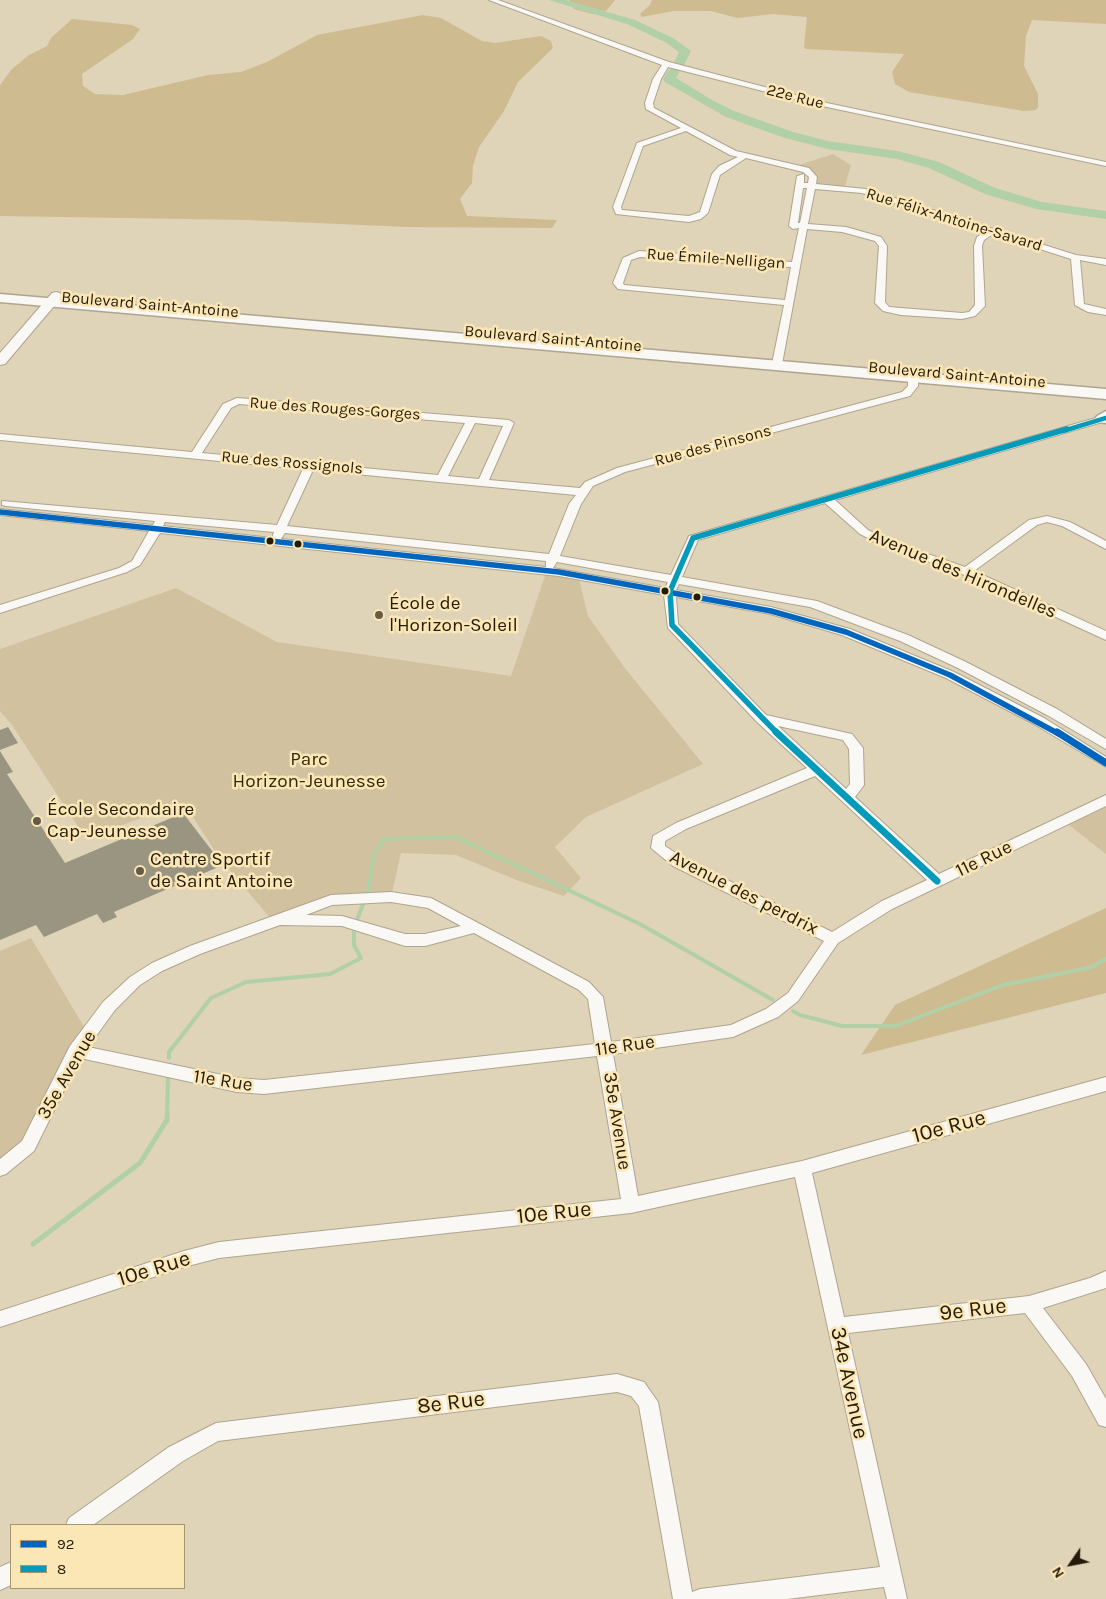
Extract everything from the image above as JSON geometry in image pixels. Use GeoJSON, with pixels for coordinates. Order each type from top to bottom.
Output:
{"type":"FeatureCollection","features":[{"type":"Feature","properties":{"kind":"main road","name":"Boulevard Saint-Antoine"},"geometry":{"type":"LineString","coordinates":[[0,292],[54,299],[774,361],[1104,393]]}},
{"type":"Feature","properties":{"kind":"main road","name":"Boulevard Saint-Antoine"},"geometry":{"type":"LineString","coordinates":[[0,298],[54,299]]}},
{"type":"Feature","properties":{"kind":"street","name":"22e Rue"},"geometry":{"type":"LineString","coordinates":[[492,0],[666,64],[822,104],[1106,164]]}},
{"type":"Feature","properties":{"kind":"street"},"geometry":{"type":"LineString","coordinates":[[666,64],[657,80],[649,103],[650,109],[743,157],[806,170],[813,178],[798,225],[790,262],[774,361]]}},
{"type":"Feature","properties":{"kind":"street"},"geometry":{"type":"LineString","coordinates":[[686,129],[640,144],[617,208],[619,212],[689,219],[698,217],[704,213],[716,174],[722,168],[743,157]]}},
{"type":"Feature","properties":{"kind":"street"},"geometry":{"type":"LineString","coordinates":[[790,166],[802,177],[798,225],[790,240]]}},
{"type":"Feature","properties":{"kind":"street","name":"Rue Félix-Antoine-Savard"},"geometry":{"type":"LineString","coordinates":[[800,185],[863,191],[894,199],[991,232],[1075,256],[1106,262]]}},
{"type":"Feature","properties":{"kind":"street"},"geometry":{"type":"LineString","coordinates":[[798,225],[843,229],[878,239],[883,246],[880,303],[886,309],[901,312],[962,316],[972,314],[980,306],[978,246],[980,239],[991,232]]}},
{"type":"Feature","properties":{"kind":"street","name":"Rue Émile-Nelligan"},"geometry":{"type":"LineString","coordinates":[[784,303],[630,289],[621,287],[618,283],[627,258],[639,254],[790,262]]}},
{"type":"Feature","properties":{"kind":"street"},"geometry":{"type":"LineString","coordinates":[[1075,256],[1080,305],[1091,310],[1106,312]]}},
{"type":"Feature","properties":{"kind":"street"},"geometry":{"type":"LineString","coordinates":[[0,361],[54,299]]}},
{"type":"Feature","properties":{"kind":"street","name":"Rue des Pinsons"},"geometry":{"type":"LineString","coordinates":[[547,570],[575,504],[589,484],[621,470],[906,394],[913,386],[913,374]]}},
{"type":"Feature","properties":{"kind":"street","name":"Rue des Rouges-Gorges"},"geometry":{"type":"LineString","coordinates":[[195,454],[226,406],[237,401],[509,423],[483,481]]}},
{"type":"Feature","properties":{"kind":"street"},"geometry":{"type":"LineString","coordinates":[[937,881],[762,719],[672,625],[672,585],[693,538],[1105,418]]}},
{"type":"Feature","properties":{"kind":"street"},"geometry":{"type":"LineString","coordinates":[[442,477],[472,420]]}},
{"type":"Feature","properties":{"kind":"street","name":"Rue des Rossignols"},"geometry":{"type":"LineString","coordinates":[[0,437],[442,477],[583,492]]}},
{"type":"Feature","properties":{"kind":"street"},"geometry":{"type":"LineString","coordinates":[[274,540],[281,529],[310,465]]}},
{"type":"Feature","properties":{"kind":"street","name":"Avenue des Hirondelles"},"geometry":{"type":"LineString","coordinates":[[827,500],[864,532],[884,542],[966,572],[1106,636]]}},
{"type":"Feature","properties":{"kind":"street"},"geometry":{"type":"LineString","coordinates":[[0,503],[160,523],[274,540],[547,570],[813,604],[904,638],[978,673],[1052,712],[1106,745]]}},
{"type":"Feature","properties":{"kind":"street"},"geometry":{"type":"LineString","coordinates":[[0,512],[281,529],[447,545],[553,558],[672,585],[804,618],[891,649],[988,694],[1046,726],[1106,763]]}},
{"type":"Feature","properties":{"kind":"street"},"geometry":{"type":"LineString","coordinates":[[966,572],[1033,522],[1048,519],[1066,524],[1106,546]]}},
{"type":"Feature","properties":{"kind":"street"},"geometry":{"type":"LineString","coordinates":[[0,609],[123,570],[136,563],[160,523]]}},
{"type":"Feature","properties":{"kind":"street"},"geometry":{"type":"LineString","coordinates":[[440,558],[447,545]]}},
{"type":"Feature","properties":{"kind":"street"},"geometry":{"type":"LineString","coordinates":[[762,719],[847,737],[856,748],[857,785],[848,797]]}},
{"type":"Feature","properties":{"kind":"street","name":"Avenue des perdrix"},"geometry":{"type":"LineString","coordinates":[[818,769],[680,826],[658,839],[658,848],[678,862],[833,939]]}},
{"type":"Feature","properties":{"kind":"street","name":"11e Rue"},"geometry":{"type":"LineString","coordinates":[[76,1051],[237,1086],[264,1087],[604,1049],[733,1031],[772,1013],[793,997],[833,939],[887,905],[1106,800]]}},
{"type":"Feature","properties":{"kind":"street","name":"35e Avenue"},"geometry":{"type":"LineString","coordinates":[[0,1169],[28,1146],[76,1051],[109,1006],[135,981],[157,967],[196,950],[272,920],[331,900],[391,897],[431,903],[584,986],[595,997],[630,1205]]}},
{"type":"Feature","properties":{"kind":"street","name":"35e Avenue"},"geometry":{"type":"LineString","coordinates":[[272,920],[342,921],[406,940],[425,940],[474,928]]}},
{"type":"Feature","properties":{"kind":"street","name":"10e Rue"},"geometry":{"type":"LineString","coordinates":[[0,1319],[184,1259],[218,1250],[630,1205],[802,1168],[1106,1084]]}},
{"type":"Feature","properties":{"kind":"street","name":"34e Avenue"},"geometry":{"type":"LineString","coordinates":[[802,1168],[897,1599]]}},
{"type":"Feature","properties":{"kind":"street","name":"9e Rue"},"geometry":{"type":"LineString","coordinates":[[836,1326],[1029,1304],[1094,1285],[1106,1279]]}},
{"type":"Feature","properties":{"kind":"street"},"geometry":{"type":"LineString","coordinates":[[1029,1304],[1079,1370],[1106,1418]]}},
{"type":"Feature","properties":{"kind":"street","name":"8e Rue"},"geometry":{"type":"LineString","coordinates":[[77,1524],[176,1454],[216,1432],[617,1383],[637,1388],[648,1402],[683,1599]]}},
{"type":"Feature","properties":{"kind":"street"},"geometry":{"type":"LineString","coordinates":[[700,1599],[891,1576]]}},
{"type":"Feature","properties":{"kind":"green space"},"geometry":{"type":"Polygon","coordinates":[[[833,154],[851,165],[844,189],[811,186],[813,177],[799,165],[833,154]]]}},
{"type":"Feature","properties":{"kind":"green space","name":"Parc Horizon-Jeunesse"},"geometry":{"type":"Polygon","coordinates":[[[547,570],[578,575],[588,616],[624,667],[703,764],[586,817],[555,847],[581,878],[564,896],[519,881],[456,855],[401,853],[391,897],[331,900],[272,920],[221,860],[183,802],[86,839],[12,725],[0,711],[0,649],[176,588],[277,642],[511,676],[547,570]]]}},
{"type":"Feature","properties":{"kind":"green space"},"geometry":{"type":"Polygon","coordinates":[[[1106,800],[1106,854],[1064,821],[1106,800]]]}},
{"type":"Feature","properties":{"kind":"green space"},"geometry":{"type":"Polygon","coordinates":[[[31,938],[89,1035],[28,1146],[0,1169],[0,951],[31,938]]]}},
{"type":"Feature","properties":{"kind":"shaded area"},"geometry":{"type":"Polygon","coordinates":[[[569,0],[615,0],[606,11],[592,14],[574,9],[569,0]]]}},
{"type":"Feature","properties":{"kind":"shaded area"},"geometry":{"type":"Polygon","coordinates":[[[652,0],[1106,0],[1106,24],[1032,20],[1026,36],[1024,66],[1038,94],[1038,107],[1036,110],[1024,111],[909,92],[895,84],[892,72],[904,54],[806,49],[804,47],[807,17],[773,14],[738,18],[710,11],[674,11],[642,17],[640,14],[650,5],[652,0]]]}},
{"type":"Feature","properties":{"kind":"shaded area"},"geometry":{"type":"Polygon","coordinates":[[[423,15],[441,18],[482,41],[495,43],[541,36],[551,41],[553,48],[518,82],[504,111],[479,147],[473,166],[472,183],[460,199],[467,216],[557,220],[552,228],[407,227],[248,220],[0,216],[0,85],[12,69],[29,55],[47,46],[51,38],[72,19],[132,25],[140,29],[133,39],[82,74],[83,86],[95,94],[123,95],[208,75],[241,72],[267,62],[317,35],[423,15]]]}},
{"type":"Feature","properties":{"kind":"shaded area"},"geometry":{"type":"Polygon","coordinates":[[[1106,908],[1106,993],[861,1055],[895,1005],[1106,908]]]}},
{"type":"Feature","properties":{"kind":"building"},"geometry":{"type":"Polygon","coordinates":[[[8,727],[18,743],[0,750],[0,730],[8,727]]]}},
{"type":"Feature","properties":{"kind":"building","name":"École Secondaire Cap-Jeunesse"},"geometry":{"type":"Polygon","coordinates":[[[0,751],[13,772],[7,774],[65,863],[183,813],[223,865],[114,912],[117,917],[103,923],[97,914],[44,937],[36,925],[0,940],[0,751]]]}},
{"type":"Feature","properties":{"kind":"waterway"},"geometry":{"type":"LineString","coordinates":[[554,0],[631,22],[669,40],[685,51],[679,65]]}},
{"type":"Feature","properties":{"kind":"waterway"},"geometry":{"type":"LineString","coordinates":[[674,71],[669,79],[708,103],[730,114],[789,135],[828,145],[898,155],[934,165],[990,191],[1041,206],[1106,215]]}},
{"type":"Feature","properties":{"kind":"waterway"},"geometry":{"type":"LineString","coordinates":[[368,893],[374,854],[384,839],[456,837],[640,924],[773,1000]]}},
{"type":"Feature","properties":{"kind":"waterway"},"geometry":{"type":"LineString","coordinates":[[357,920],[363,904]]}},
{"type":"Feature","properties":{"kind":"waterway"},"geometry":{"type":"LineString","coordinates":[[169,1058],[169,1052],[211,998],[246,982],[330,974],[361,958],[354,945],[354,928]]}},
{"type":"Feature","properties":{"kind":"waterway"},"geometry":{"type":"LineString","coordinates":[[793,1011],[800,1015],[842,1026],[895,1026],[1003,985],[1092,967],[1106,959]]}},
{"type":"Feature","properties":{"kind":"waterway"},"geometry":{"type":"LineString","coordinates":[[167,1116],[168,1079]]}},
{"type":"Feature","properties":{"kind":"waterway"},"geometry":{"type":"LineString","coordinates":[[33,1244],[140,1163],[167,1120],[167,1116]]}},
{"type":"Feature","properties":{"kind":"transit line","name":"8"},"geometry":{"type":"LineString","coordinates":[[937,881],[762,719],[672,625],[670,591],[693,538],[1106,418]]}},
{"type":"Feature","properties":{"kind":"transit line","name":"92"},"geometry":{"type":"LineString","coordinates":[[0,512],[559,572],[771,611],[846,632],[950,675],[1039,721],[1106,763]]}},
{"type":"Feature","properties":{"kind":"place","name":"École de l'Horizon-Soleil"},"geometry":{"type":"Point","coordinates":[379,615]}},
{"type":"Feature","properties":{"kind":"place","name":"École Secondaire Cap-Jeunesse"},"geometry":{"type":"Point","coordinates":[37,821]}},
{"type":"Feature","properties":{"kind":"place","name":"Centre Sportif de Saint Antoine"},"geometry":{"type":"Point","coordinates":[140,871]}}]}
